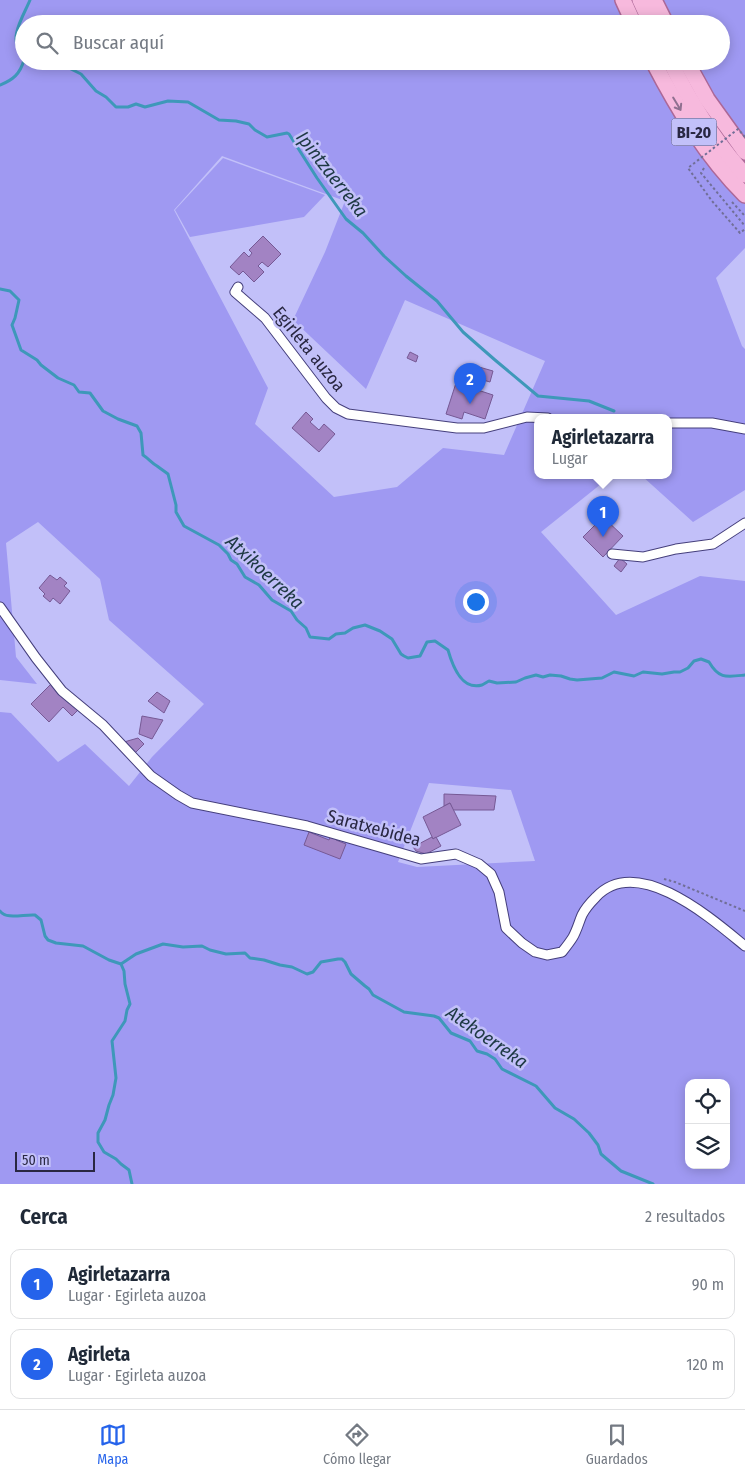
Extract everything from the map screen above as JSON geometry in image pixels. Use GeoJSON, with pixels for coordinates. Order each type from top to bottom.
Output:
{"type":"FeatureCollection","features":[{"type":"Feature","properties":{"kind":"main road"},"geometry":{"type":"LineString","coordinates":[[623,0],[630,15]]}},
{"type":"Feature","properties":{"kind":"main road"},"geometry":{"type":"LineString","coordinates":[[640,0],[647,15]]}},
{"type":"Feature","properties":{"kind":"main road"},"geometry":{"type":"LineString","coordinates":[[654,0],[662,15]]}},
{"type":"Feature","properties":{"kind":"main road","name":"BI-20"},"geometry":{"type":"LineString","coordinates":[[658,70],[698,139],[745,195]]}},
{"type":"Feature","properties":{"kind":"main road","name":"BI-20"},"geometry":{"type":"LineString","coordinates":[[675,70],[708,127],[745,174]]}},
{"type":"Feature","properties":{"kind":"main road"},"geometry":{"type":"LineString","coordinates":[[691,70],[707,99],[745,152]]}},
{"type":"Feature","properties":{"kind":"street","name":"Egirleta auzoa"},"geometry":{"type":"LineString","coordinates":[[238,287],[235,292],[265,318],[326,398],[336,408],[348,414],[457,428],[484,428],[527,417],[534,417]]}},
{"type":"Feature","properties":{"kind":"street"},"geometry":{"type":"LineString","coordinates":[[672,424],[712,423],[745,428]]}},
{"type":"Feature","properties":{"kind":"street"},"geometry":{"type":"LineString","coordinates":[[612,554],[643,557],[676,549],[713,544],[745,523]]}},
{"type":"Feature","properties":{"kind":"street","name":"Saratxebidea"},"geometry":{"type":"LineString","coordinates":[[0,607],[36,658],[62,690],[103,726],[151,776],[192,803],[306,826],[421,859],[456,854],[479,864],[491,874],[499,892],[506,928],[522,944],[535,952],[547,955],[562,952],[573,938],[583,913],[597,896],[610,886],[628,881],[646,884],[673,895],[715,921],[745,946]]}},
{"type":"Feature","properties":{"kind":"path"},"geometry":{"type":"LineString","coordinates":[[705,168],[701,173],[745,228],[740,234],[712,202],[688,168],[738,129],[745,136]]}},
{"type":"Feature","properties":{"kind":"path"},"geometry":{"type":"LineString","coordinates":[[728,196],[745,216]]}},
{"type":"Feature","properties":{"kind":"path"},"geometry":{"type":"LineString","coordinates":[[646,884],[654,877],[675,882],[745,911]]}},
{"type":"Feature","properties":{"kind":"shaded area"},"geometry":{"type":"Polygon","coordinates":[[[0,0],[745,0],[745,248],[716,278],[742,346],[745,349],[745,490],[693,522],[645,479],[672,479],[672,414],[534,414],[534,479],[607,479],[541,532],[616,615],[700,576],[745,581],[745,1184],[0,1184],[0,712],[11,713],[58,762],[85,744],[129,786],[152,757],[204,704],[109,620],[100,579],[38,522],[6,543],[16,657],[37,684],[0,680],[0,0]],[[222,156],[174,210],[268,388],[255,424],[334,497],[397,487],[443,448],[504,455],[545,361],[405,300],[366,389],[293,320],[325,252],[345,201],[222,156]],[[429,783],[398,862],[417,867],[535,861],[511,790],[429,783]]]}},
{"type":"Feature","properties":{"kind":"shaded area"},"geometry":{"type":"Polygon","coordinates":[[[223,158],[325,195],[304,217],[190,237],[175,210],[223,158]]]}},
{"type":"Feature","properties":{"kind":"building"},"geometry":{"type":"Polygon","coordinates":[[[263,236],[281,254],[268,267],[262,262],[258,266],[264,272],[254,282],[243,271],[239,275],[230,267],[244,252],[249,257],[252,253],[249,250],[263,236]]]}},
{"type":"Feature","properties":{"kind":"building"},"geometry":{"type":"Polygon","coordinates":[[[410,352],[418,356],[416,362],[407,358],[410,352]]]}},
{"type":"Feature","properties":{"kind":"building"},"geometry":{"type":"Polygon","coordinates":[[[479,367],[493,371],[490,382],[476,378],[479,367]]]}},
{"type":"Feature","properties":{"kind":"building"},"geometry":{"type":"Polygon","coordinates":[[[471,376],[476,378],[473,388],[467,386],[471,376]]]}},
{"type":"Feature","properties":{"kind":"building"},"geometry":{"type":"Polygon","coordinates":[[[456,383],[493,395],[485,419],[464,412],[462,419],[446,414],[456,383]]]}},
{"type":"Feature","properties":{"kind":"building"},"geometry":{"type":"Polygon","coordinates":[[[306,412],[313,419],[310,422],[319,430],[324,424],[335,434],[319,452],[292,428],[306,412]]]}},
{"type":"Feature","properties":{"kind":"building"},"geometry":{"type":"Polygon","coordinates":[[[603,517],[623,536],[603,557],[583,537],[603,517]]]}},
{"type":"Feature","properties":{"kind":"building"},"geometry":{"type":"Polygon","coordinates":[[[620,558],[627,564],[621,572],[614,566],[620,558]]]}},
{"type":"Feature","properties":{"kind":"building"},"geometry":{"type":"Polygon","coordinates":[[[50,575],[57,580],[60,577],[67,583],[64,586],[70,591],[60,604],[53,598],[50,602],[43,596],[45,594],[39,588],[50,575]]]}},
{"type":"Feature","properties":{"kind":"building"},"geometry":{"type":"Polygon","coordinates":[[[51,684],[78,710],[72,716],[63,707],[49,722],[31,704],[51,684]]]}},
{"type":"Feature","properties":{"kind":"building"},"geometry":{"type":"Polygon","coordinates":[[[157,692],[170,701],[164,713],[148,701],[157,692]]]}},
{"type":"Feature","properties":{"kind":"building"},"geometry":{"type":"Polygon","coordinates":[[[142,716],[163,720],[152,739],[139,734],[142,716]]]}},
{"type":"Feature","properties":{"kind":"building"},"geometry":{"type":"Polygon","coordinates":[[[138,738],[144,744],[134,754],[124,742],[138,738]]]}},
{"type":"Feature","properties":{"kind":"building"},"geometry":{"type":"Polygon","coordinates":[[[444,794],[496,796],[494,810],[453,810],[450,803],[444,806],[444,794]]]}},
{"type":"Feature","properties":{"kind":"building"},"geometry":{"type":"Polygon","coordinates":[[[450,803],[461,825],[433,839],[423,817],[450,803]]]}},
{"type":"Feature","properties":{"kind":"building"},"geometry":{"type":"Polygon","coordinates":[[[309,832],[329,840],[331,835],[337,837],[336,840],[346,844],[340,859],[304,845],[309,832]]]}},
{"type":"Feature","properties":{"kind":"building"},"geometry":{"type":"Polygon","coordinates":[[[432,837],[433,839],[436,837],[441,846],[426,854],[416,851],[413,847],[432,837]]]}},
{"type":"Feature","properties":{"kind":"waterway","name":"Ipintzaerreka"},"geometry":{"type":"LineString","coordinates":[[23,15],[30,0]]}},
{"type":"Feature","properties":{"kind":"waterway","name":"Atxikoerreka"},"geometry":{"type":"LineString","coordinates":[[0,85],[9,81],[19,70]]}},
{"type":"Feature","properties":{"kind":"waterway","name":"Ipintzaerreka"},"geometry":{"type":"LineString","coordinates":[[73,70],[81,74],[96,91],[106,97],[116,107],[128,107],[136,104],[145,107],[168,101],[188,102],[219,120],[249,124],[267,137],[289,134],[346,219],[363,233],[406,276],[437,301],[463,332],[495,360],[538,396],[589,401],[614,411]]}},
{"type":"Feature","properties":{"kind":"waterway","name":"Atxikoerreka"},"geometry":{"type":"LineString","coordinates":[[0,289],[10,291],[19,300],[12,325],[21,350],[37,360],[58,378],[74,385],[79,392],[90,393],[103,411],[137,426],[141,433],[143,455],[168,474],[176,512],[184,526],[219,545],[231,560],[237,564],[245,577],[259,585],[272,600],[291,611],[306,628],[310,637],[329,639],[336,634],[345,633],[353,628],[365,625],[380,631],[392,639],[401,654],[408,658],[420,656],[427,642],[435,641],[448,650],[455,669],[463,680],[475,686],[489,681],[497,683],[516,682],[536,675],[543,677],[550,675],[561,676],[577,680],[602,678],[614,672],[634,676],[643,672],[662,674],[680,672],[688,668],[694,661],[701,659],[709,662],[716,671],[724,676],[745,675]]}},
{"type":"Feature","properties":{"kind":"waterway","name":"Atekoerreka"},"geometry":{"type":"LineString","coordinates":[[0,911],[11,916],[35,915],[41,920],[45,936],[48,940],[56,943],[83,946],[109,960],[121,964],[130,1004],[125,1021],[112,1041],[116,1078],[105,1120],[98,1133],[98,1142],[104,1152],[129,1170],[132,1184]]}},
{"type":"Feature","properties":{"kind":"waterway","name":"Atekoerreka"},"geometry":{"type":"LineString","coordinates":[[121,964],[136,954],[163,944],[183,947],[202,946],[226,954],[245,953],[250,958],[292,967],[307,974],[313,972],[321,962],[342,959],[351,974],[369,989],[373,995],[404,1012],[439,1018],[451,1033],[470,1041],[477,1051],[495,1059],[502,1069],[536,1086],[555,1108],[574,1119],[589,1133],[598,1145],[601,1154],[621,1171],[653,1184]]}},
{"type":"Feature","properties":{"kind":"place","name":"Agirleta"},"geometry":{"type":"Point","coordinates":[470,404]}},
{"type":"Feature","properties":{"kind":"place","name":"Agirletazarra"},"geometry":{"type":"Point","coordinates":[603,537]}}]}
